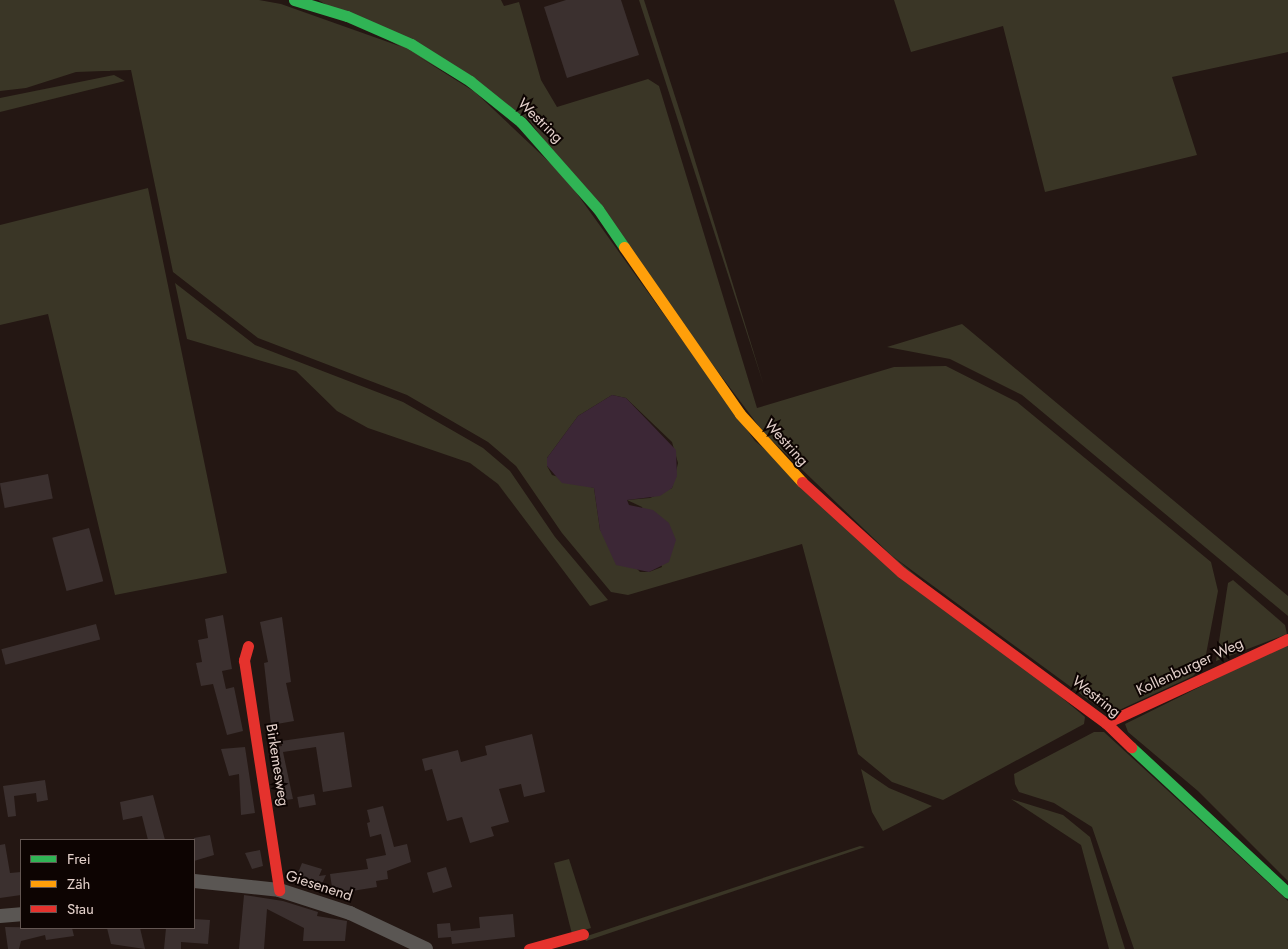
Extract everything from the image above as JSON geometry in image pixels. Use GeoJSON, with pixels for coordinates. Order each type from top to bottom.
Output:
{"type":"FeatureCollection","features":[{"type":"Feature","properties":{"kind":"main road","name":"Westring"},"geometry":{"type":"LineString","coordinates":[[294,0],[348,16],[411,44],[470,81],[521,122],[591,200],[705,369],[795,476],[901,572],[1106,723],[1288,893]]}},
{"type":"Feature","properties":{"kind":"main road","name":"Kollenburger Weg"},"geometry":{"type":"LineString","coordinates":[[1106,723],[1288,639]]}},
{"type":"Feature","properties":{"kind":"main road","name":"Birkemesweg"},"geometry":{"type":"LineString","coordinates":[[248,646],[244,660],[279,890]]}},
{"type":"Feature","properties":{"kind":"main road"},"geometry":{"type":"LineString","coordinates":[[529,949],[583,934]]}},
{"type":"Feature","properties":{"kind":"street","name":"Giesenend"},"geometry":{"type":"LineString","coordinates":[[195,881],[279,890],[350,913],[426,949]]}},
{"type":"Feature","properties":{"kind":"street"},"geometry":{"type":"LineString","coordinates":[[0,916],[20,914]]}},
{"type":"Feature","properties":{"kind":"shaded area"},"geometry":{"type":"Polygon","coordinates":[[[0,0],[259,0],[281,4],[405,48],[475,92],[565,177],[755,441],[1085,717],[1084,724],[943,800],[892,782],[858,754],[802,544],[628,595],[611,592],[562,533],[516,466],[488,442],[407,395],[258,338],[173,272],[131,70],[76,72],[26,88],[0,91],[0,0]],[[612,395],[578,416],[547,458],[547,466],[552,475],[594,488],[600,530],[640,572],[649,572],[662,567],[642,507],[627,500],[650,498],[672,488],[678,463],[672,442],[626,398],[612,395]]]}},
{"type":"Feature","properties":{"kind":"shaded area"},"geometry":{"type":"Polygon","coordinates":[[[318,0],[501,0],[504,6],[519,2],[541,80],[557,107],[648,79],[659,86],[757,408],[894,367],[946,366],[1017,402],[1211,562],[1218,591],[1204,665],[1193,676],[1115,712],[1105,712],[891,555],[764,433],[528,119],[318,0]]]}},
{"type":"Feature","properties":{"kind":"shaded area"},"geometry":{"type":"Polygon","coordinates":[[[639,0],[644,0],[764,386],[639,0]]]}},
{"type":"Feature","properties":{"kind":"shaded area"},"geometry":{"type":"Polygon","coordinates":[[[894,0],[1288,0],[1288,52],[1172,77],[1197,155],[1045,192],[1003,26],[911,52],[894,0]]]}},
{"type":"Feature","properties":{"kind":"shaded area"},"geometry":{"type":"Polygon","coordinates":[[[114,75],[125,81],[0,112],[0,98],[114,75]]]}},
{"type":"Feature","properties":{"kind":"shaded area"},"geometry":{"type":"Polygon","coordinates":[[[148,188],[227,573],[115,595],[48,314],[0,325],[0,225],[148,188]]]}},
{"type":"Feature","properties":{"kind":"shaded area"},"geometry":{"type":"Polygon","coordinates":[[[175,283],[255,345],[403,402],[483,448],[510,471],[555,537],[608,600],[590,606],[498,484],[470,463],[368,428],[337,411],[296,371],[187,339],[175,283]]]}},
{"type":"Feature","properties":{"kind":"shaded area"},"geometry":{"type":"Polygon","coordinates":[[[962,324],[1288,596],[1288,616],[1022,395],[950,359],[887,347],[962,324]]]}},
{"type":"Feature","properties":{"kind":"shaded area"},"geometry":{"type":"Polygon","coordinates":[[[612,395],[626,398],[676,450],[677,476],[672,488],[660,496],[627,500],[629,505],[653,510],[669,523],[676,540],[669,562],[649,572],[616,565],[600,530],[594,488],[562,483],[547,466],[547,458],[578,416],[612,395]]]}},
{"type":"Feature","properties":{"kind":"shaded area"},"geometry":{"type":"Polygon","coordinates":[[[1233,580],[1285,625],[1287,634],[1216,661],[1228,583],[1233,580]]]}},
{"type":"Feature","properties":{"kind":"shaded area"},"geometry":{"type":"Polygon","coordinates":[[[1288,643],[1288,881],[1198,791],[1128,732],[1125,724],[1288,643]]]}},
{"type":"Feature","properties":{"kind":"shaded area"},"geometry":{"type":"Polygon","coordinates":[[[1094,732],[1104,732],[1288,901],[1288,949],[1134,949],[1092,827],[1054,803],[1019,792],[1015,784],[1014,774],[1094,732]]]}},
{"type":"Feature","properties":{"kind":"shaded area"},"geometry":{"type":"Polygon","coordinates":[[[861,769],[889,788],[932,806],[883,831],[872,812],[861,769]]]}},
{"type":"Feature","properties":{"kind":"shaded area"},"geometry":{"type":"Polygon","coordinates":[[[1011,799],[1063,815],[1090,837],[1125,949],[1109,949],[1081,845],[1011,799]]]}},
{"type":"Feature","properties":{"kind":"shaded area"},"geometry":{"type":"Polygon","coordinates":[[[860,846],[865,847],[586,941],[584,937],[860,846]]]}},
{"type":"Feature","properties":{"kind":"shaded area"},"geometry":{"type":"Polygon","coordinates":[[[569,859],[591,928],[572,934],[554,863],[569,859]]]}},
{"type":"Feature","properties":{"kind":"building"},"geometry":{"type":"Polygon","coordinates":[[[566,0],[621,0],[639,55],[567,78],[544,7],[566,0]]]}},
{"type":"Feature","properties":{"kind":"building"},"geometry":{"type":"Polygon","coordinates":[[[48,474],[53,499],[5,508],[0,483],[48,474]]]}},
{"type":"Feature","properties":{"kind":"building"},"geometry":{"type":"Polygon","coordinates":[[[89,528],[103,581],[67,591],[52,538],[89,528]]]}},
{"type":"Feature","properties":{"kind":"building"},"geometry":{"type":"Polygon","coordinates":[[[223,615],[232,669],[222,671],[226,689],[234,687],[243,731],[227,735],[213,684],[201,686],[196,663],[202,662],[198,640],[208,638],[205,619],[223,615]]]}},
{"type":"Feature","properties":{"kind":"building"},"geometry":{"type":"Polygon","coordinates":[[[282,617],[291,682],[286,683],[294,721],[271,725],[264,663],[268,662],[260,622],[282,617]]]}},
{"type":"Feature","properties":{"kind":"building"},"geometry":{"type":"Polygon","coordinates":[[[96,624],[100,639],[5,665],[1,649],[96,624]]]}},
{"type":"Feature","properties":{"kind":"building"},"geometry":{"type":"Polygon","coordinates":[[[344,732],[352,787],[323,792],[316,747],[283,752],[293,799],[278,801],[269,748],[282,746],[281,741],[344,732]]]}},
{"type":"Feature","properties":{"kind":"building"},"geometry":{"type":"Polygon","coordinates":[[[532,734],[545,792],[524,797],[521,784],[499,789],[509,822],[491,827],[494,836],[470,843],[462,817],[447,821],[432,769],[425,771],[422,759],[458,750],[461,762],[487,755],[485,746],[532,734]]]}},
{"type":"Feature","properties":{"kind":"building"},"geometry":{"type":"Polygon","coordinates":[[[245,747],[255,813],[241,815],[239,774],[229,776],[221,749],[245,747]]]}},
{"type":"Feature","properties":{"kind":"building"},"geometry":{"type":"Polygon","coordinates":[[[45,780],[48,800],[37,802],[36,793],[14,796],[16,816],[8,817],[3,786],[45,780]]]}},
{"type":"Feature","properties":{"kind":"building"},"geometry":{"type":"Polygon","coordinates":[[[314,794],[316,805],[299,808],[297,797],[314,794]]]}},
{"type":"Feature","properties":{"kind":"building"},"geometry":{"type":"Polygon","coordinates":[[[153,795],[165,839],[148,839],[142,816],[123,820],[120,802],[153,795]]]}},
{"type":"Feature","properties":{"kind":"building"},"geometry":{"type":"Polygon","coordinates":[[[383,806],[394,847],[407,844],[411,862],[387,871],[388,879],[376,881],[377,887],[333,894],[330,874],[368,869],[366,859],[386,855],[381,834],[370,837],[367,823],[370,822],[367,810],[383,806]]]}},
{"type":"Feature","properties":{"kind":"building"},"geometry":{"type":"Polygon","coordinates":[[[210,835],[214,855],[195,861],[194,838],[210,835]]]}},
{"type":"Feature","properties":{"kind":"building"},"geometry":{"type":"Polygon","coordinates":[[[5,844],[10,873],[20,872],[20,895],[0,898],[0,845],[5,844]]]}},
{"type":"Feature","properties":{"kind":"building"},"geometry":{"type":"Polygon","coordinates":[[[260,850],[263,866],[252,869],[245,853],[260,850]]]}},
{"type":"Feature","properties":{"kind":"building"},"geometry":{"type":"Polygon","coordinates":[[[302,863],[322,869],[319,876],[326,875],[320,888],[296,878],[302,863]]]}},
{"type":"Feature","properties":{"kind":"building"},"geometry":{"type":"Polygon","coordinates":[[[446,867],[452,887],[433,893],[427,873],[446,867]]]}},
{"type":"Feature","properties":{"kind":"building"},"geometry":{"type":"Polygon","coordinates":[[[244,895],[283,901],[318,912],[317,916],[347,921],[345,941],[303,941],[304,928],[267,909],[264,949],[239,949],[244,895]]]}},
{"type":"Feature","properties":{"kind":"building"},"geometry":{"type":"Polygon","coordinates":[[[513,914],[515,937],[452,944],[451,937],[438,938],[437,924],[450,923],[451,931],[480,928],[479,917],[513,914]]]}},
{"type":"Feature","properties":{"kind":"building"},"geometry":{"type":"Polygon","coordinates":[[[195,919],[210,920],[208,944],[181,942],[181,949],[164,949],[166,929],[195,929],[195,919]]]}},
{"type":"Feature","properties":{"kind":"building"},"geometry":{"type":"Polygon","coordinates":[[[5,927],[20,927],[20,929],[72,929],[74,936],[46,940],[45,935],[21,941],[19,949],[8,949],[5,927]]]}},
{"type":"Feature","properties":{"kind":"building"},"geometry":{"type":"Polygon","coordinates":[[[107,929],[140,929],[145,949],[111,944],[107,929]]]}},
{"type":"Feature","properties":{"kind":"traffic: fast"},"geometry":{"type":"LineString","coordinates":[[294,0],[347,16],[411,44],[470,81],[521,122],[598,209],[624,247]]}},
{"type":"Feature","properties":{"kind":"traffic: fast"},"geometry":{"type":"LineString","coordinates":[[1131,747],[1288,893]]}},
{"type":"Feature","properties":{"kind":"traffic: slow"},"geometry":{"type":"LineString","coordinates":[[624,247],[740,414],[802,482]]}},
{"type":"Feature","properties":{"kind":"traffic: jam"},"geometry":{"type":"LineString","coordinates":[[802,482],[901,572],[1106,723],[1131,747]]}},
{"type":"Feature","properties":{"kind":"traffic: jam"},"geometry":{"type":"LineString","coordinates":[[1106,723],[1288,639]]}},
{"type":"Feature","properties":{"kind":"traffic: jam"},"geometry":{"type":"LineString","coordinates":[[248,646],[244,660],[279,890]]}},
{"type":"Feature","properties":{"kind":"traffic: jam"},"geometry":{"type":"LineString","coordinates":[[529,949],[583,934]]}}]}
